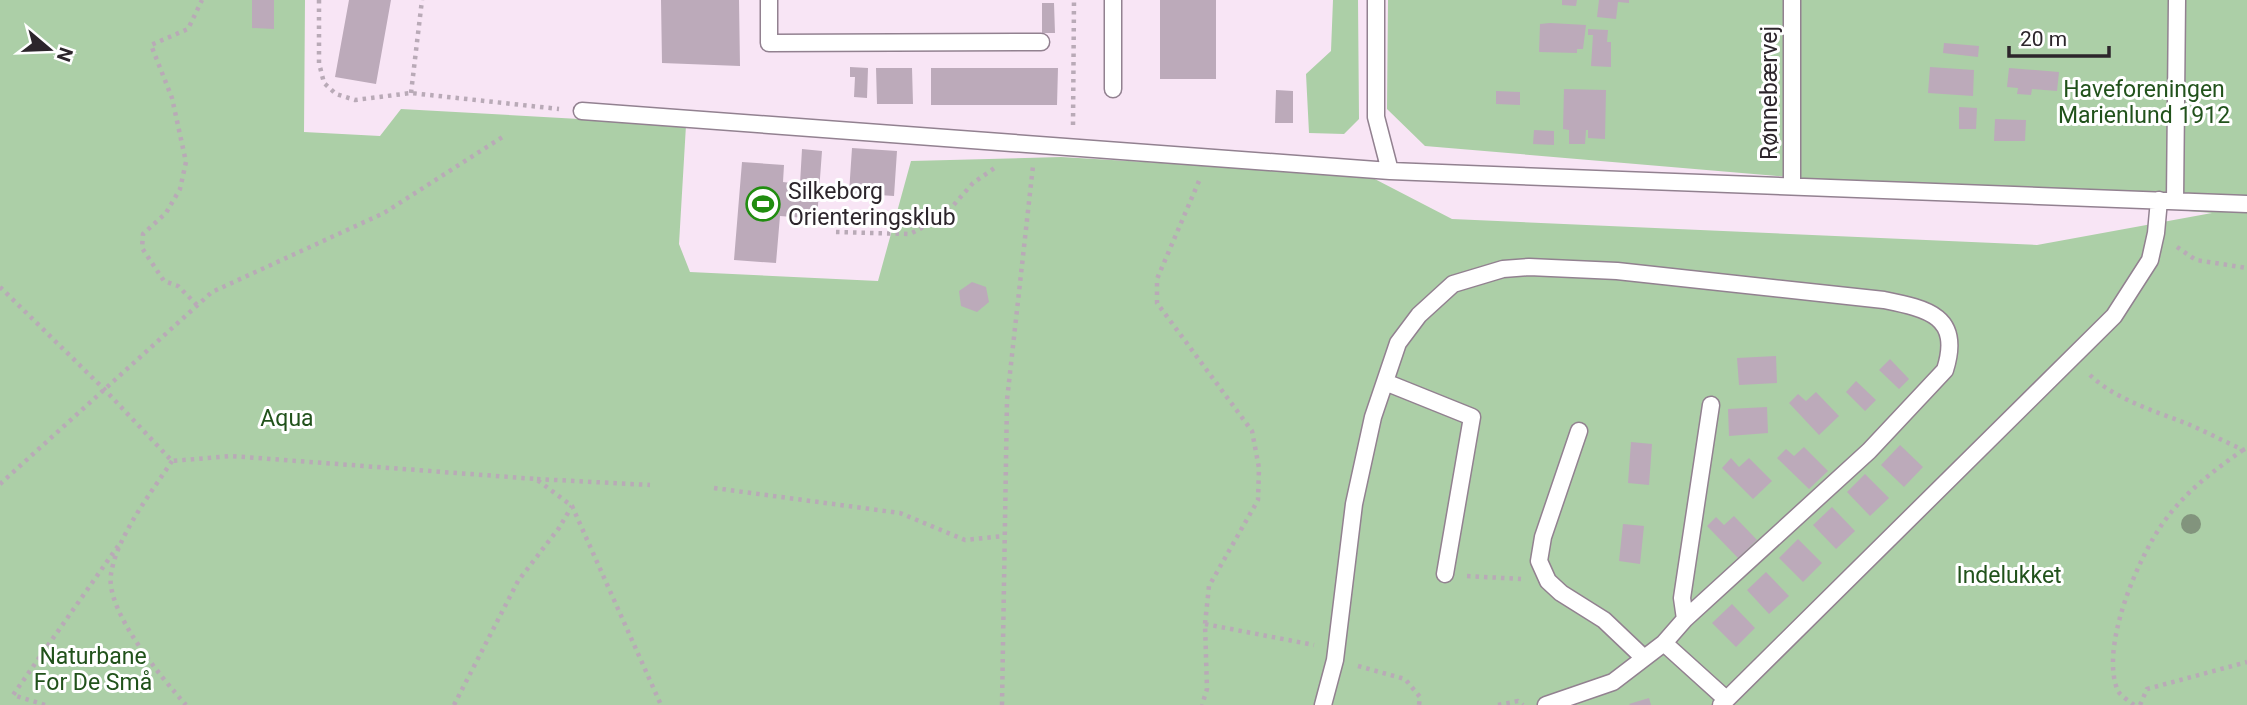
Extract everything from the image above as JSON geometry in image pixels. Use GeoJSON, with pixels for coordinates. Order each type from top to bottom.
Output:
{"type":"FeatureCollection","features":[{"type":"Feature","properties":{"kind":"lane"},"geometry":{"type":"LineString","coordinates":[[769,0],[769,43],[1041,42]]}},
{"type":"Feature","properties":{"kind":"lane"},"geometry":{"type":"LineString","coordinates":[[1113,0],[1113,89]]}},
{"type":"Feature","properties":{"kind":"lane"},"geometry":{"type":"LineString","coordinates":[[1376,0],[1376,117],[1390,171]]}},
{"type":"Feature","properties":{"kind":"lane","name":"Rønnebærvej"},"geometry":{"type":"LineString","coordinates":[[1792,0],[1793,185]]}},
{"type":"Feature","properties":{"kind":"lane"},"geometry":{"type":"LineString","coordinates":[[1664,643],[1724,702],[2114,316],[2150,260],[2167,200],[2177,0]]}},
{"type":"Feature","properties":{"kind":"lane"},"geometry":{"type":"LineString","coordinates":[[582,111],[1390,171],[2247,204]]}},
{"type":"Feature","properties":{"kind":"lane"},"geometry":{"type":"LineString","coordinates":[[1323,705],[1335,655],[1354,504],[1373,418],[1398,343],[1419,315],[1453,284],[1503,269],[1529,267],[1630,273],[1884,300],[1935,315],[1948,328],[1951,353],[1945,370],[1869,451],[1685,619],[1664,643],[1613,682],[1546,705]]}},
{"type":"Feature","properties":{"kind":"lane"},"geometry":{"type":"LineString","coordinates":[[1385,382],[1472,417],[1445,574]]}},
{"type":"Feature","properties":{"kind":"lane"},"geometry":{"type":"LineString","coordinates":[[1685,619],[1682,598],[1711,405]]}},
{"type":"Feature","properties":{"kind":"lane"},"geometry":{"type":"LineString","coordinates":[[1579,431],[1543,537],[1539,561],[1548,581],[1561,593],[1604,620],[1644,658]]}},
{"type":"Feature","properties":{"kind":"path"},"geometry":{"type":"LineString","coordinates":[[197,306],[178,286],[164,281],[142,248],[143,234],[166,213],[180,189],[186,162],[172,98],[151,45],[188,29],[202,0]]}},
{"type":"Feature","properties":{"kind":"path"},"geometry":{"type":"LineString","coordinates":[[319,0],[319,63],[324,83],[336,94],[355,100],[411,93],[582,111]]}},
{"type":"Feature","properties":{"kind":"path"},"geometry":{"type":"LineString","coordinates":[[411,93],[422,0]]}},
{"type":"Feature","properties":{"kind":"path"},"geometry":{"type":"LineString","coordinates":[[1073,147],[1074,0]]}},
{"type":"Feature","properties":{"kind":"path"},"geometry":{"type":"LineString","coordinates":[[0,484],[212,292],[384,213],[504,136]]}},
{"type":"Feature","properties":{"kind":"path"},"geometry":{"type":"LineString","coordinates":[[835,233],[910,234],[943,217],[973,183],[1032,144]]}},
{"type":"Feature","properties":{"kind":"path"},"geometry":{"type":"LineString","coordinates":[[1002,705],[1007,400],[1032,144]]}},
{"type":"Feature","properties":{"kind":"path"},"geometry":{"type":"LineString","coordinates":[[1202,705],[1207,689],[1205,624],[1209,586],[1258,500],[1259,468],[1251,431],[1157,303],[1157,279],[1209,157]]}},
{"type":"Feature","properties":{"kind":"path"},"geometry":{"type":"LineString","coordinates":[[2156,233],[2196,260],[2247,268]]}},
{"type":"Feature","properties":{"kind":"path"},"geometry":{"type":"LineString","coordinates":[[0,287],[172,461]]}},
{"type":"Feature","properties":{"kind":"path"},"geometry":{"type":"LineString","coordinates":[[2072,357],[2096,381],[2141,406],[2245,449]]}},
{"type":"Feature","properties":{"kind":"path"},"geometry":{"type":"LineString","coordinates":[[2134,705],[2119,692],[2113,667],[2117,626],[2139,562],[2164,522],[2198,482],[2245,449]]}},
{"type":"Feature","properties":{"kind":"path"},"geometry":{"type":"LineString","coordinates":[[172,461],[231,456],[650,485]]}},
{"type":"Feature","properties":{"kind":"path"},"geometry":{"type":"LineString","coordinates":[[45,705],[13,695],[122,540],[172,461]]}},
{"type":"Feature","properties":{"kind":"path"},"geometry":{"type":"LineString","coordinates":[[536,478],[572,506],[661,705]]}},
{"type":"Feature","properties":{"kind":"path"},"geometry":{"type":"LineString","coordinates":[[713,488],[900,513],[965,540],[1004,536]]}},
{"type":"Feature","properties":{"kind":"path"},"geometry":{"type":"LineString","coordinates":[[454,705],[518,581],[559,528],[572,506]]}},
{"type":"Feature","properties":{"kind":"path"},"geometry":{"type":"LineString","coordinates":[[122,540],[110,574],[113,601],[156,671],[186,705]]}},
{"type":"Feature","properties":{"kind":"path"},"geometry":{"type":"LineString","coordinates":[[1445,574],[1548,581]]}},
{"type":"Feature","properties":{"kind":"path"},"geometry":{"type":"LineString","coordinates":[[1205,624],[1335,655],[1405,679],[1420,697],[1419,705]]}},
{"type":"Feature","properties":{"kind":"path"},"geometry":{"type":"LineString","coordinates":[[2140,705],[2147,689],[2247,662]]}},
{"type":"Feature","properties":{"kind":"path"},"geometry":{"type":"LineString","coordinates":[[1498,705],[1518,701],[1524,705]]}},
{"type":"Feature","properties":{"kind":"green space"},"geometry":{"type":"Polygon","coordinates":[[[0,0],[305,0],[304,132],[380,136],[401,109],[686,125],[679,244],[690,272],[878,281],[911,161],[1061,157],[1367,175],[1452,219],[2037,245],[2212,213],[1425,146],[1387,109],[1388,0],[2247,0],[2247,705],[0,705],[0,0]]]}},
{"type":"Feature","properties":{"kind":"green space"},"geometry":{"type":"Polygon","coordinates":[[[1333,0],[1358,0],[1359,119],[1344,134],[1309,133],[1306,74],[1331,51],[1333,0]]]}},
{"type":"Feature","properties":{"kind":"building"},"geometry":{"type":"Polygon","coordinates":[[[252,0],[274,0],[274,29],[252,28],[252,0]]]}},
{"type":"Feature","properties":{"kind":"building"},"geometry":{"type":"Polygon","coordinates":[[[349,0],[391,0],[376,84],[335,77],[349,0]]]}},
{"type":"Feature","properties":{"kind":"building"},"geometry":{"type":"Polygon","coordinates":[[[661,0],[739,0],[740,66],[662,63],[661,0]]]}},
{"type":"Feature","properties":{"kind":"building"},"geometry":{"type":"Polygon","coordinates":[[[1160,0],[1216,0],[1216,79],[1160,79],[1160,0]]]}},
{"type":"Feature","properties":{"kind":"building"},"geometry":{"type":"Polygon","coordinates":[[[1562,0],[1577,0],[1576,6],[1562,5],[1562,0]]]}},
{"type":"Feature","properties":{"kind":"building"},"geometry":{"type":"Polygon","coordinates":[[[1599,0],[1629,0],[1629,3],[1618,2],[1616,19],[1597,17],[1599,0]]]}},
{"type":"Feature","properties":{"kind":"building"},"geometry":{"type":"Polygon","coordinates":[[[1042,3],[1054,3],[1055,33],[1042,33],[1042,3]]]}},
{"type":"Feature","properties":{"kind":"building"},"geometry":{"type":"Polygon","coordinates":[[[1540,24],[1586,25],[1583,49],[1577,49],[1577,53],[1539,52],[1540,24]]]}},
{"type":"Feature","properties":{"kind":"building"},"geometry":{"type":"Polygon","coordinates":[[[1588,29],[1608,30],[1611,67],[1591,66],[1593,35],[1588,35],[1588,29]]]}},
{"type":"Feature","properties":{"kind":"building"},"geometry":{"type":"Polygon","coordinates":[[[1944,43],[1979,46],[1978,57],[1943,53],[1944,43]]]}},
{"type":"Feature","properties":{"kind":"building"},"geometry":{"type":"Polygon","coordinates":[[[850,67],[868,68],[867,98],[854,97],[855,77],[850,77],[850,67]]]}},
{"type":"Feature","properties":{"kind":"building"},"geometry":{"type":"Polygon","coordinates":[[[1930,67],[1974,70],[1973,96],[1928,93],[1930,67]]]}},
{"type":"Feature","properties":{"kind":"building"},"geometry":{"type":"Polygon","coordinates":[[[876,68],[912,68],[913,104],[877,104],[876,68]]]}},
{"type":"Feature","properties":{"kind":"building"},"geometry":{"type":"Polygon","coordinates":[[[931,68],[1058,68],[1057,105],[931,105],[931,68]]]}},
{"type":"Feature","properties":{"kind":"building"},"geometry":{"type":"Polygon","coordinates":[[[2009,68],[2059,72],[2057,91],[2032,89],[2031,95],[2017,94],[2018,88],[2007,87],[2009,68]]]}},
{"type":"Feature","properties":{"kind":"building"},"geometry":{"type":"Polygon","coordinates":[[[1564,89],[1606,90],[1605,139],[1588,138],[1586,130],[1585,144],[1569,144],[1569,130],[1563,129],[1564,89]]]}},
{"type":"Feature","properties":{"kind":"building"},"geometry":{"type":"Polygon","coordinates":[[[1276,90],[1293,91],[1293,123],[1275,123],[1276,90]]]}},
{"type":"Feature","properties":{"kind":"building"},"geometry":{"type":"Polygon","coordinates":[[[1496,91],[1520,92],[1520,105],[1496,104],[1496,91]]]}},
{"type":"Feature","properties":{"kind":"building"},"geometry":{"type":"Polygon","coordinates":[[[1959,107],[1977,108],[1976,129],[1959,129],[1959,107]]]}},
{"type":"Feature","properties":{"kind":"building"},"geometry":{"type":"Polygon","coordinates":[[[1995,119],[2026,120],[2025,141],[1994,141],[1995,119]]]}},
{"type":"Feature","properties":{"kind":"building"},"geometry":{"type":"Polygon","coordinates":[[[1534,130],[1554,131],[1554,145],[1533,144],[1534,130]]]}},
{"type":"Feature","properties":{"kind":"building"},"geometry":{"type":"Polygon","coordinates":[[[852,148],[897,151],[894,196],[849,193],[852,148]]]}},
{"type":"Feature","properties":{"kind":"building"},"geometry":{"type":"Polygon","coordinates":[[[802,149],[822,151],[817,219],[780,216],[776,263],[734,260],[742,162],[784,165],[783,182],[800,184],[802,149]]]}},
{"type":"Feature","properties":{"kind":"building"},"geometry":{"type":"Polygon","coordinates":[[[972,282],[986,287],[989,302],[977,312],[961,306],[959,291],[972,282]]]}},
{"type":"Feature","properties":{"kind":"building"},"geometry":{"type":"Polygon","coordinates":[[[1776,356],[1777,383],[1739,385],[1737,358],[1776,356]]]}},
{"type":"Feature","properties":{"kind":"building"},"geometry":{"type":"Polygon","coordinates":[[[1890,359],[1909,379],[1899,389],[1879,370],[1890,359]]]}},
{"type":"Feature","properties":{"kind":"building"},"geometry":{"type":"Polygon","coordinates":[[[1856,381],[1876,400],[1865,411],[1846,392],[1856,381]]]}},
{"type":"Feature","properties":{"kind":"building"},"geometry":{"type":"Polygon","coordinates":[[[1816,392],[1839,416],[1819,435],[1789,403],[1798,394],[1806,401],[1816,392]]]}},
{"type":"Feature","properties":{"kind":"building"},"geometry":{"type":"Polygon","coordinates":[[[1767,407],[1768,433],[1729,436],[1728,409],[1767,407]]]}},
{"type":"Feature","properties":{"kind":"building"},"geometry":{"type":"Polygon","coordinates":[[[1631,442],[1652,444],[1649,485],[1628,483],[1631,442]]]}},
{"type":"Feature","properties":{"kind":"building"},"geometry":{"type":"Polygon","coordinates":[[[1900,445],[1923,467],[1904,487],[1881,465],[1900,445]]]}},
{"type":"Feature","properties":{"kind":"building"},"geometry":{"type":"Polygon","coordinates":[[[1804,447],[1828,471],[1809,489],[1777,458],[1786,449],[1794,456],[1804,447]]]}},
{"type":"Feature","properties":{"kind":"building"},"geometry":{"type":"Polygon","coordinates":[[[1731,458],[1739,467],[1749,458],[1772,481],[1753,499],[1722,468],[1731,458]]]}},
{"type":"Feature","properties":{"kind":"building"},"geometry":{"type":"Polygon","coordinates":[[[1865,474],[1889,498],[1870,516],[1847,492],[1865,474]]]}},
{"type":"Feature","properties":{"kind":"building"},"geometry":{"type":"Polygon","coordinates":[[[1832,507],[1855,531],[1836,549],[1813,525],[1832,507]]]}},
{"type":"Feature","properties":{"kind":"building"},"geometry":{"type":"Polygon","coordinates":[[[1734,516],[1757,540],[1738,558],[1707,526],[1716,517],[1724,525],[1734,516]]]}},
{"type":"Feature","properties":{"kind":"building"},"geometry":{"type":"Polygon","coordinates":[[[1623,524],[1644,526],[1640,564],[1619,561],[1623,524]]]}},
{"type":"Feature","properties":{"kind":"building"},"geometry":{"type":"Polygon","coordinates":[[[1798,539],[1822,563],[1803,582],[1779,558],[1798,539]]]}},
{"type":"Feature","properties":{"kind":"building"},"geometry":{"type":"Polygon","coordinates":[[[1766,572],[1789,596],[1769,614],[1747,590],[1766,572]]]}},
{"type":"Feature","properties":{"kind":"building"},"geometry":{"type":"Polygon","coordinates":[[[1732,604],[1755,628],[1736,647],[1712,623],[1732,604]]]}},
{"type":"Feature","properties":{"kind":"building"},"geometry":{"type":"Polygon","coordinates":[[[1649,698],[1651,705],[1629,704],[1649,698]]]}},
{"type":"Feature","properties":{"kind":"place","name":"Silkeborg Orienteringsklub"},"geometry":{"type":"Point","coordinates":[763,204]}},
{"type":"Feature","properties":{"kind":"park label","name":"Haveforeningen Marienlund 1912"},"geometry":{"type":"Point","coordinates":[2144,102]}},
{"type":"Feature","properties":{"kind":"park label","name":"Aqua"},"geometry":{"type":"Point","coordinates":[287,418]}},
{"type":"Feature","properties":{"kind":"park label","name":"Indelukket"},"geometry":{"type":"Point","coordinates":[2009,575]}},
{"type":"Feature","properties":{"kind":"park label","name":"Naturbane For De Små"},"geometry":{"type":"Point","coordinates":[93,669]}}]}
